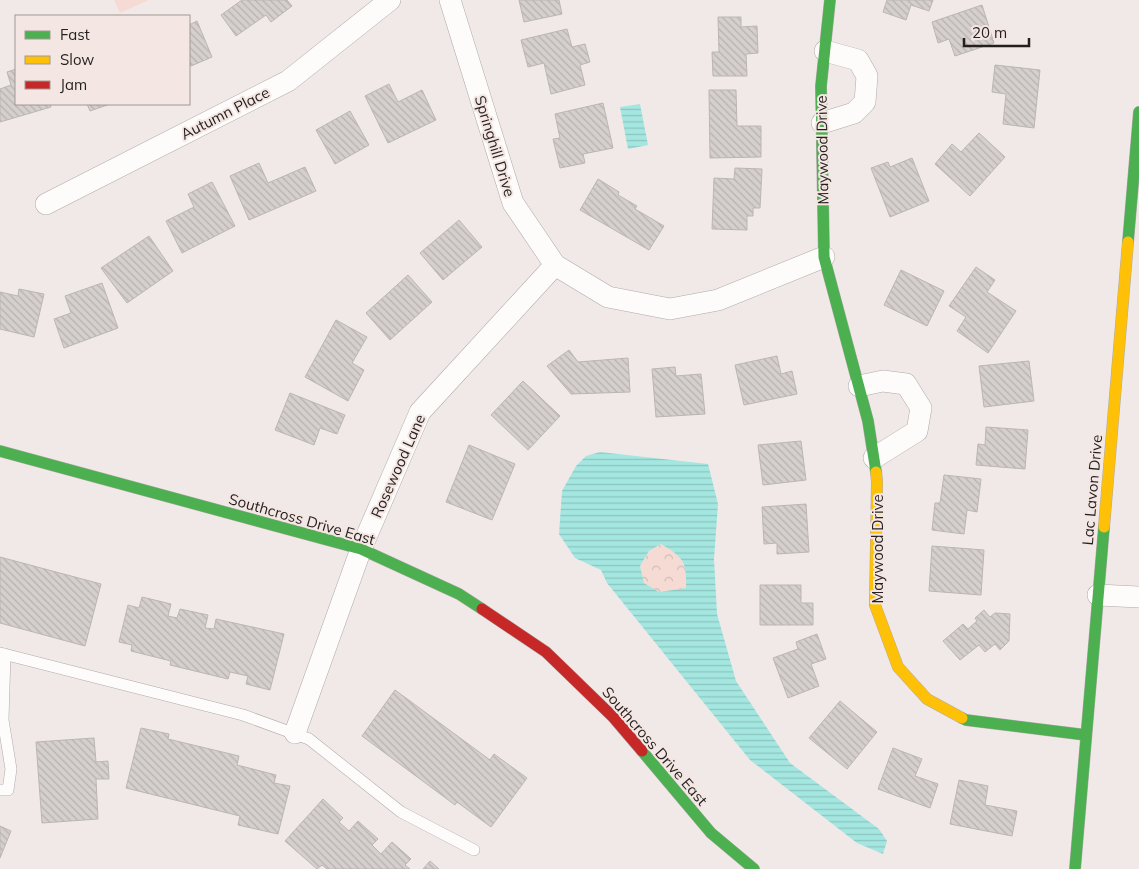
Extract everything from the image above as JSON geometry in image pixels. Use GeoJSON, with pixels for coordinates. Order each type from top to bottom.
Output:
{"type":"FeatureCollection","features":[{"type":"Feature","properties":{"kind":"street","name":"Autumn Place"},"geometry":{"type":"LineString","coordinates":[[46,204],[288,81],[390,0]]}},
{"type":"Feature","properties":{"kind":"street","name":"Springhill Drive"},"geometry":{"type":"LineString","coordinates":[[450,0],[513,204],[555,264],[608,297],[670,309],[718,300],[824,257]]}},
{"type":"Feature","properties":{"kind":"street","name":"Maywood Drive"},"geometry":{"type":"LineString","coordinates":[[830,0],[822,86],[824,257],[868,421],[874,458],[877,481],[874,605],[898,667],[927,699],[966,720],[1086,735]]}},
{"type":"Feature","properties":{"kind":"street"},"geometry":{"type":"LineString","coordinates":[[822,123],[854,113],[865,102],[867,76],[858,60],[825,51]]}},
{"type":"Feature","properties":{"kind":"street","name":"Lac Lavon Drive"},"geometry":{"type":"LineString","coordinates":[[1074,869],[1139,112]]}},
{"type":"Feature","properties":{"kind":"street","name":"Rosewood Lane"},"geometry":{"type":"LineString","coordinates":[[295,733],[361,549],[420,412],[555,264]]}},
{"type":"Feature","properties":{"kind":"street"},"geometry":{"type":"LineString","coordinates":[[859,386],[883,381],[906,384],[922,408],[917,432],[874,458]]}},
{"type":"Feature","properties":{"kind":"street","name":"Southcross Drive East"},"geometry":{"type":"LineString","coordinates":[[0,451],[361,549],[459,594],[546,652],[613,717],[711,833],[754,869]]}},
{"type":"Feature","properties":{"kind":"street"},"geometry":{"type":"LineString","coordinates":[[1098,595],[1139,597]]}},
{"type":"Feature","properties":{"kind":"lane"},"geometry":{"type":"LineString","coordinates":[[0,790],[8,790],[11,769],[2,720],[2,653],[243,715],[295,733],[309,739],[402,812],[474,850]]}},
{"type":"Feature","properties":{"kind":"green space"},"geometry":{"type":"Polygon","coordinates":[[[114,0],[149,0],[120,13],[114,0]]]}},
{"type":"Feature","properties":{"kind":"green space"},"geometry":{"type":"Polygon","coordinates":[[[661,544],[679,555],[686,571],[687,588],[659,592],[644,583],[640,566],[649,551],[661,544]]]}},
{"type":"Feature","properties":{"kind":"water"},"geometry":{"type":"Polygon","coordinates":[[[640,104],[648,145],[628,149],[620,107],[640,104]]]}},
{"type":"Feature","properties":{"kind":"water"},"geometry":{"type":"Polygon","coordinates":[[[600,452],[708,464],[718,504],[714,559],[717,614],[736,681],[790,763],[879,829],[887,841],[883,854],[857,843],[750,760],[607,583],[601,570],[575,558],[559,534],[562,491],[576,466],[586,456],[600,452]],[[661,544],[649,551],[640,566],[644,583],[659,592],[686,588],[686,572],[682,561],[661,544]]]}},
{"type":"Feature","properties":{"kind":"building"},"geometry":{"type":"Polygon","coordinates":[[[242,0],[287,0],[292,6],[271,22],[266,15],[236,36],[221,15],[242,0]]]}},
{"type":"Feature","properties":{"kind":"building"},"geometry":{"type":"Polygon","coordinates":[[[519,0],[559,0],[562,14],[524,22],[519,0]]]}},
{"type":"Feature","properties":{"kind":"building"},"geometry":{"type":"Polygon","coordinates":[[[887,0],[933,0],[929,11],[911,5],[906,20],[883,12],[887,0]]]}},
{"type":"Feature","properties":{"kind":"building"},"geometry":{"type":"Polygon","coordinates":[[[982,5],[994,43],[955,56],[949,39],[938,43],[932,22],[982,5]]]}},
{"type":"Feature","properties":{"kind":"building"},"geometry":{"type":"Polygon","coordinates":[[[718,17],[741,17],[741,27],[757,26],[758,53],[746,54],[747,76],[713,76],[712,52],[719,52],[718,17]]]}},
{"type":"Feature","properties":{"kind":"building"},"geometry":{"type":"Polygon","coordinates":[[[197,21],[212,57],[191,66],[190,64],[190,24],[197,21]]]}},
{"type":"Feature","properties":{"kind":"building"},"geometry":{"type":"Polygon","coordinates":[[[567,29],[572,47],[585,44],[590,62],[580,65],[585,85],[551,94],[544,63],[528,67],[521,40],[567,29]]]}},
{"type":"Feature","properties":{"kind":"building"},"geometry":{"type":"Polygon","coordinates":[[[995,65],[1040,70],[1034,128],[1003,124],[1006,94],[992,92],[995,65]]]}},
{"type":"Feature","properties":{"kind":"building"},"geometry":{"type":"Polygon","coordinates":[[[15,69],[15,105],[50,105],[51,107],[0,122],[0,89],[11,85],[7,72],[15,69]]]}},
{"type":"Feature","properties":{"kind":"building"},"geometry":{"type":"Polygon","coordinates":[[[389,84],[398,102],[422,90],[436,120],[388,143],[365,96],[389,84]]]}},
{"type":"Feature","properties":{"kind":"building"},"geometry":{"type":"Polygon","coordinates":[[[709,90],[736,90],[737,126],[761,126],[761,157],[710,158],[709,90]]]}},
{"type":"Feature","properties":{"kind":"building"},"geometry":{"type":"Polygon","coordinates":[[[603,103],[613,148],[583,154],[585,163],[560,168],[553,139],[560,138],[555,114],[603,103]]]}},
{"type":"Feature","properties":{"kind":"building"},"geometry":{"type":"Polygon","coordinates":[[[87,105],[107,105],[90,111],[87,105]]]}},
{"type":"Feature","properties":{"kind":"building"},"geometry":{"type":"Polygon","coordinates":[[[350,111],[369,145],[335,164],[316,130],[350,111]]]}},
{"type":"Feature","properties":{"kind":"building"},"geometry":{"type":"Polygon","coordinates":[[[979,133],[1005,157],[970,196],[935,164],[952,144],[961,152],[979,133]]]}},
{"type":"Feature","properties":{"kind":"building"},"geometry":{"type":"Polygon","coordinates":[[[912,158],[929,201],[890,217],[871,168],[888,162],[890,167],[912,158]]]}},
{"type":"Feature","properties":{"kind":"building"},"geometry":{"type":"Polygon","coordinates":[[[259,163],[268,183],[305,167],[316,191],[249,220],[230,176],[259,163]]]}},
{"type":"Feature","properties":{"kind":"building"},"geometry":{"type":"Polygon","coordinates":[[[735,168],[762,169],[760,208],[753,208],[753,216],[747,216],[747,230],[712,229],[714,178],[734,179],[735,168]]]}},
{"type":"Feature","properties":{"kind":"building"},"geometry":{"type":"Polygon","coordinates":[[[598,179],[619,192],[618,195],[637,206],[635,209],[664,226],[649,250],[580,210],[598,179]]]}},
{"type":"Feature","properties":{"kind":"building"},"geometry":{"type":"Polygon","coordinates":[[[212,182],[235,226],[182,253],[166,221],[194,207],[188,194],[212,182]]]}},
{"type":"Feature","properties":{"kind":"building"},"geometry":{"type":"Polygon","coordinates":[[[459,220],[482,247],[443,280],[420,253],[459,220]]]}},
{"type":"Feature","properties":{"kind":"building"},"geometry":{"type":"Polygon","coordinates":[[[149,236],[173,271],[127,303],[101,268],[149,236]]]}},
{"type":"Feature","properties":{"kind":"building"},"geometry":{"type":"Polygon","coordinates":[[[976,267],[995,280],[987,292],[1016,311],[988,353],[957,331],[966,317],[949,306],[976,267]]]}},
{"type":"Feature","properties":{"kind":"building"},"geometry":{"type":"Polygon","coordinates":[[[901,270],[944,291],[927,326],[884,305],[901,270]]]}},
{"type":"Feature","properties":{"kind":"building"},"geometry":{"type":"Polygon","coordinates":[[[408,275],[432,302],[390,340],[366,313],[408,275]]]}},
{"type":"Feature","properties":{"kind":"building"},"geometry":{"type":"Polygon","coordinates":[[[102,283],[118,328],[64,348],[54,319],[71,313],[65,296],[102,283]]]}},
{"type":"Feature","properties":{"kind":"building"},"geometry":{"type":"Polygon","coordinates":[[[19,289],[44,294],[34,337],[0,329],[0,292],[18,296],[19,289]]]}},
{"type":"Feature","properties":{"kind":"building"},"geometry":{"type":"Polygon","coordinates":[[[336,320],[367,337],[352,363],[364,370],[348,401],[305,377],[336,320]]]}},
{"type":"Feature","properties":{"kind":"building"},"geometry":{"type":"Polygon","coordinates":[[[569,350],[578,362],[628,358],[630,392],[571,394],[547,366],[569,350]]]}},
{"type":"Feature","properties":{"kind":"building"},"geometry":{"type":"Polygon","coordinates":[[[777,356],[781,374],[792,371],[797,394],[744,405],[735,365],[777,356]]]}},
{"type":"Feature","properties":{"kind":"building"},"geometry":{"type":"Polygon","coordinates":[[[1029,361],[1034,401],[984,407],[979,366],[1029,361]]]}},
{"type":"Feature","properties":{"kind":"building"},"geometry":{"type":"Polygon","coordinates":[[[675,367],[676,376],[701,374],[705,414],[656,417],[652,369],[675,367]]]}},
{"type":"Feature","properties":{"kind":"building"},"geometry":{"type":"Polygon","coordinates":[[[523,381],[560,416],[528,450],[491,415],[523,381]]]}},
{"type":"Feature","properties":{"kind":"building"},"geometry":{"type":"Polygon","coordinates":[[[290,393],[345,415],[337,434],[320,428],[314,445],[275,430],[290,393]]]}},
{"type":"Feature","properties":{"kind":"building"},"geometry":{"type":"Polygon","coordinates":[[[986,427],[1028,430],[1025,469],[976,465],[978,444],[985,445],[986,427]]]}},
{"type":"Feature","properties":{"kind":"building"},"geometry":{"type":"Polygon","coordinates":[[[801,441],[806,480],[763,485],[758,445],[801,441]]]}},
{"type":"Feature","properties":{"kind":"building"},"geometry":{"type":"Polygon","coordinates":[[[469,445],[515,464],[492,520],[446,502],[469,445]]]}},
{"type":"Feature","properties":{"kind":"building"},"geometry":{"type":"Polygon","coordinates":[[[944,475],[981,479],[977,512],[967,510],[964,534],[932,530],[935,503],[940,503],[944,475]]]}},
{"type":"Feature","properties":{"kind":"building"},"geometry":{"type":"Polygon","coordinates":[[[806,504],[809,552],[777,554],[777,543],[764,544],[762,507],[806,504]]]}},
{"type":"Feature","properties":{"kind":"building"},"geometry":{"type":"Polygon","coordinates":[[[932,546],[984,550],[981,595],[929,591],[932,546]]]}},
{"type":"Feature","properties":{"kind":"building"},"geometry":{"type":"Polygon","coordinates":[[[0,557],[101,584],[85,646],[0,623],[0,557]]]}},
{"type":"Feature","properties":{"kind":"building"},"geometry":{"type":"Polygon","coordinates":[[[760,585],[801,585],[801,603],[813,603],[813,625],[760,625],[760,585]]]}},
{"type":"Feature","properties":{"kind":"building"},"geometry":{"type":"Polygon","coordinates":[[[142,597],[171,604],[168,616],[177,618],[180,609],[208,615],[205,628],[214,629],[216,619],[284,634],[270,690],[246,684],[248,676],[230,672],[228,679],[170,665],[171,661],[131,651],[132,645],[119,642],[128,605],[139,608],[142,597]]]}},
{"type":"Feature","properties":{"kind":"building"},"geometry":{"type":"Polygon","coordinates":[[[984,610],[990,617],[995,613],[1010,614],[1009,641],[1000,650],[995,644],[985,652],[979,645],[960,660],[943,641],[963,624],[968,629],[977,621],[975,618],[984,610]]]}},
{"type":"Feature","properties":{"kind":"building"},"geometry":{"type":"Polygon","coordinates":[[[817,634],[826,659],[811,664],[819,686],[788,698],[773,658],[798,649],[796,642],[817,634]]]}},
{"type":"Feature","properties":{"kind":"building"},"geometry":{"type":"Polygon","coordinates":[[[395,690],[490,760],[494,754],[527,778],[491,827],[457,802],[455,805],[362,736],[395,690]]]}},
{"type":"Feature","properties":{"kind":"building"},"geometry":{"type":"Polygon","coordinates":[[[840,701],[877,732],[847,769],[809,738],[840,701]]]}},
{"type":"Feature","properties":{"kind":"building"},"geometry":{"type":"Polygon","coordinates":[[[141,728],[169,734],[168,739],[239,756],[237,765],[276,775],[274,783],[290,786],[278,834],[238,825],[240,816],[126,788],[141,728]]]}},
{"type":"Feature","properties":{"kind":"building"},"geometry":{"type":"Polygon","coordinates":[[[94,738],[96,762],[108,761],[109,779],[96,779],[98,819],[42,823],[36,742],[94,738]]]}},
{"type":"Feature","properties":{"kind":"building"},"geometry":{"type":"Polygon","coordinates":[[[893,748],[922,759],[915,776],[938,784],[930,808],[878,789],[893,748]]]}},
{"type":"Feature","properties":{"kind":"building"},"geometry":{"type":"Polygon","coordinates":[[[959,780],[988,786],[985,805],[1017,811],[1012,836],[950,824],[959,780]]]}},
{"type":"Feature","properties":{"kind":"building"},"geometry":{"type":"Polygon","coordinates":[[[323,799],[343,818],[339,822],[349,831],[358,821],[378,839],[372,845],[381,854],[392,842],[411,859],[405,865],[410,869],[327,869],[322,865],[317,869],[285,841],[323,799]]]}},
{"type":"Feature","properties":{"kind":"building"},"geometry":{"type":"Polygon","coordinates":[[[0,826],[11,831],[0,858],[0,826]]]}},
{"type":"Feature","properties":{"kind":"building"},"geometry":{"type":"Polygon","coordinates":[[[430,861],[439,869],[423,869],[430,861]]]}},
{"type":"Feature","properties":{"kind":"traffic: fast"},"geometry":{"type":"LineString","coordinates":[[830,0],[821,86],[824,257],[868,421],[876,472]]}},
{"type":"Feature","properties":{"kind":"traffic: fast"},"geometry":{"type":"LineString","coordinates":[[1128,242],[1139,112]]}},
{"type":"Feature","properties":{"kind":"traffic: fast"},"geometry":{"type":"LineString","coordinates":[[0,451],[361,549],[459,594],[482,609]]}},
{"type":"Feature","properties":{"kind":"traffic: fast"},"geometry":{"type":"LineString","coordinates":[[1075,869],[1104,527]]}},
{"type":"Feature","properties":{"kind":"traffic: fast"},"geometry":{"type":"LineString","coordinates":[[962,718],[1086,735]]}},
{"type":"Feature","properties":{"kind":"traffic: fast"},"geometry":{"type":"LineString","coordinates":[[642,751],[711,833],[754,869]]}},
{"type":"Feature","properties":{"kind":"traffic: slow"},"geometry":{"type":"LineString","coordinates":[[1104,527],[1128,242]]}},
{"type":"Feature","properties":{"kind":"traffic: slow"},"geometry":{"type":"LineString","coordinates":[[876,472],[875,605],[898,667],[927,699],[962,718]]}},
{"type":"Feature","properties":{"kind":"traffic: jam"},"geometry":{"type":"LineString","coordinates":[[482,609],[546,652],[613,717],[642,751]]}}]}
